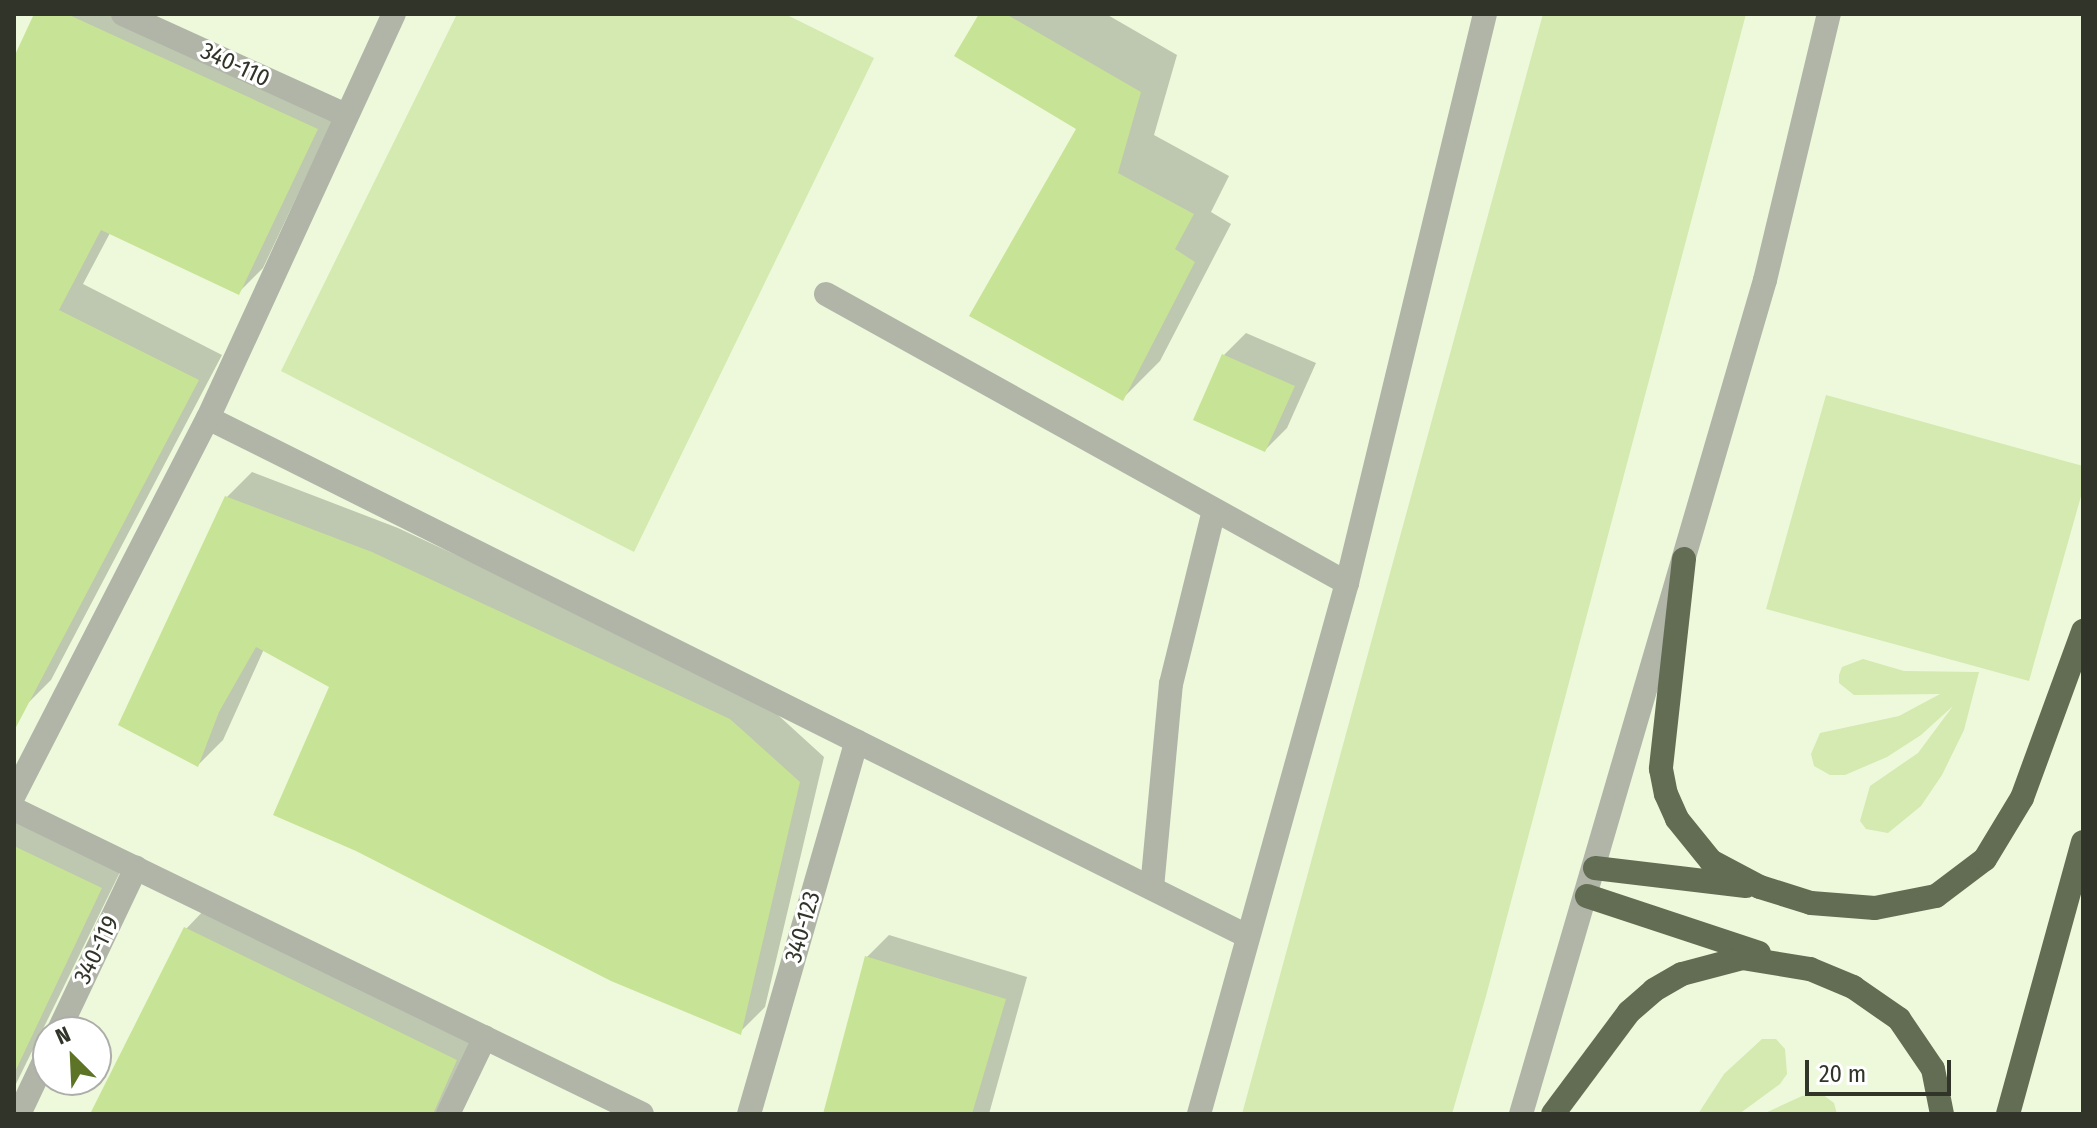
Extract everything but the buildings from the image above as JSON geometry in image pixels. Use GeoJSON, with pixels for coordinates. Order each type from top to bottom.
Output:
{"type":"FeatureCollection","features":[{"type":"Feature","properties":{"kind":"highway"},"geometry":{"type":"LineString","coordinates":[[1684,559],[1661,769],[1666,794],[1677,819],[1711,861],[1760,887],[1811,903],[1875,908],[1936,896],[1964,880],[1985,859],[2022,798],[2083,631]]}},
{"type":"Feature","properties":{"kind":"highway"},"geometry":{"type":"LineString","coordinates":[[2008,1114],[2083,842]]}},
{"type":"Feature","properties":{"kind":"highway"},"geometry":{"type":"LineString","coordinates":[[1595,868],[1760,887]]}},
{"type":"Feature","properties":{"kind":"highway"},"geometry":{"type":"LineString","coordinates":[[1587,896],[1788,962],[1853,987],[1899,1019],[1933,1069],[1942,1114]]}},
{"type":"Feature","properties":{"kind":"highway"},"geometry":{"type":"LineString","coordinates":[[1553,1114],[1611,1034],[1654,990],[1712,964],[1742,958],[1788,962]]}},
{"type":"Feature","properties":{"kind":"street","name":"340-110"},"geometry":{"type":"LineString","coordinates":[[123,14],[346,115]]}},
{"type":"Feature","properties":{"kind":"street"},"geometry":{"type":"LineString","coordinates":[[14,795],[208,418],[394,14]]}},
{"type":"Feature","properties":{"kind":"street"},"geometry":{"type":"LineString","coordinates":[[1199,1114],[1347,583],[1485,14]]}},
{"type":"Feature","properties":{"kind":"street"},"geometry":{"type":"LineString","coordinates":[[1521,1114],[1765,280],[1829,14]]}},
{"type":"Feature","properties":{"kind":"street"},"geometry":{"type":"LineString","coordinates":[[826,294],[1347,583]]}},
{"type":"Feature","properties":{"kind":"street"},"geometry":{"type":"LineString","coordinates":[[208,418],[1247,936]]}},
{"type":"Feature","properties":{"kind":"street"},"geometry":{"type":"LineString","coordinates":[[1152,888],[1171,684],[1214,510]]}},
{"type":"Feature","properties":{"kind":"street","name":"340-123"},"geometry":{"type":"LineString","coordinates":[[749,1114],[857,741]]}},
{"type":"Feature","properties":{"kind":"street"},"geometry":{"type":"LineString","coordinates":[[14,809],[642,1114]]}},
{"type":"Feature","properties":{"kind":"street","name":"340-119"},"geometry":{"type":"LineString","coordinates":[[66,1016],[136,868]]}},
{"type":"Feature","properties":{"kind":"street"},"geometry":{"type":"LineString","coordinates":[[448,1114],[485,1037]]}},
{"type":"Feature","properties":{"kind":"street"},"geometry":{"type":"LineString","coordinates":[[19,1114],[32,1087]]}},
{"type":"Feature","properties":{"kind":"green space"},"geometry":{"type":"Polygon","coordinates":[[[457,14],[785,14],[874,58],[634,552],[281,371],[457,14]]]}},
{"type":"Feature","properties":{"kind":"green space"},"geometry":{"type":"Polygon","coordinates":[[[1543,14],[1746,14],[1486,996],[1452,1114],[1242,1114],[1543,14]]]}},
{"type":"Feature","properties":{"kind":"green space"},"geometry":{"type":"Polygon","coordinates":[[[1826,395],[2083,466],[2083,489],[2029,681],[1766,609],[1826,395]]]}},
{"type":"Feature","properties":{"kind":"green space"},"geometry":{"type":"Polygon","coordinates":[[[1863,659],[1904,671],[1979,672],[1964,730],[1942,775],[1921,806],[1888,833],[1866,829],[1860,821],[1870,786],[1918,753],[1953,706],[1921,735],[1887,757],[1845,775],[1830,775],[1814,766],[1811,754],[1820,733],[1899,716],[1940,694],[1854,695],[1839,683],[1839,675],[1842,667],[1863,659]]]}},
{"type":"Feature","properties":{"kind":"green space"},"geometry":{"type":"Polygon","coordinates":[[[1762,1039],[1776,1039],[1785,1049],[1787,1074],[1780,1084],[1739,1114],[1698,1114],[1724,1074],[1762,1039]]]}},
{"type":"Feature","properties":{"kind":"green space"},"geometry":{"type":"Polygon","coordinates":[[[1822,1094],[1834,1103],[1837,1114],[1763,1114],[1802,1096],[1822,1094]]]}}]}
